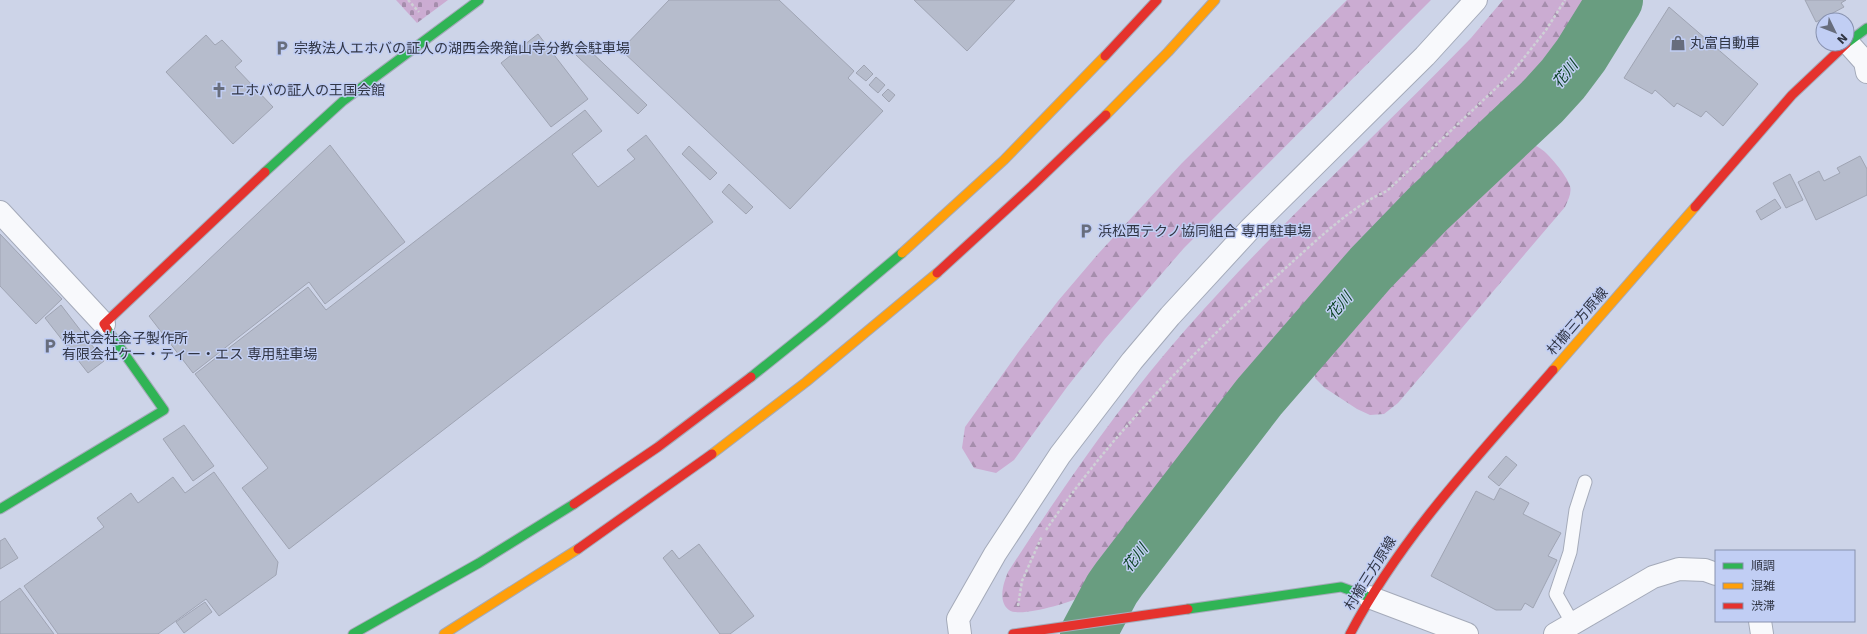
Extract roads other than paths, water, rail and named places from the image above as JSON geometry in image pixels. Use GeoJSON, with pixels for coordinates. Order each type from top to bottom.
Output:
{"type":"FeatureCollection","features":[{"type":"Feature","properties":{"kind":"street"},"geometry":{"type":"LineString","coordinates":[[104,324],[316,124],[361,88],[479,0]]}},
{"type":"Feature","properties":{"kind":"street"},"geometry":{"type":"LineString","coordinates":[[353,634],[509,544],[602,485],[692,422],[779,355],[864,285],[947,212],[1028,137],[1157,0]]}},
{"type":"Feature","properties":{"kind":"street"},"geometry":{"type":"LineString","coordinates":[[444,634],[532,580],[624,518],[696,467],[804,386],[890,315],[974,242],[1134,87],[1215,0]]}},
{"type":"Feature","properties":{"kind":"street"},"geometry":{"type":"LineString","coordinates":[[960,634],[958,619],[995,554],[1060,455],[1132,361],[1170,316],[1250,229],[1425,56],[1476,0]]}},
{"type":"Feature","properties":{"kind":"street","name":"村櫛三方原線"},"geometry":{"type":"LineString","coordinates":[[1855,37],[1867,28]]}},
{"type":"Feature","properties":{"kind":"street"},"geometry":{"type":"LineString","coordinates":[[1855,51],[1865,62],[1867,72]]}},
{"type":"Feature","properties":{"kind":"street","name":"村櫛三方原線"},"geometry":{"type":"LineString","coordinates":[[1350,634],[1369,597],[1410,536],[1765,126],[1797,90],[1837,52]]}},
{"type":"Feature","properties":{"kind":"street"},"geometry":{"type":"LineString","coordinates":[[0,212],[104,324],[164,410],[0,509]]}},
{"type":"Feature","properties":{"kind":"street"},"geometry":{"type":"LineString","coordinates":[[1564,629],[1653,577],[1679,569],[1705,570],[1715,574]]}},
{"type":"Feature","properties":{"kind":"street"},"geometry":{"type":"LineString","coordinates":[[1014,634],[1340,587],[1467,634]]}},
{"type":"Feature","properties":{"kind":"street"},"geometry":{"type":"LineString","coordinates":[[1760,622],[1762,634]]}},
{"type":"Feature","properties":{"kind":"lane"},"geometry":{"type":"LineString","coordinates":[[1564,629],[1556,594],[1570,552],[1576,510],[1585,482]]}},
{"type":"Feature","properties":{"kind":"waterway","name":"花川"},"geometry":{"type":"LineString","coordinates":[[1088,634],[1119,579],[1259,397],[1371,268],[1428,209],[1542,102],[1563,79],[1581,55],[1615,0]]}},
{"type":"Feature","properties":{"kind":"place","name":"丸富自動車"},"geometry":{"type":"Point","coordinates":[1678,43]}},
{"type":"Feature","properties":{"kind":"place","name":"宗教法人エホバの証人の湖西会衆舘山寺分教会駐車場"},"geometry":{"type":"Point","coordinates":[282,48]}},
{"type":"Feature","properties":{"kind":"place","name":"エホバの証人の王国会館"},"geometry":{"type":"Point","coordinates":[219,90]}},
{"type":"Feature","properties":{"kind":"place","name":"浜松西テクノ協同組合 専用駐車場"},"geometry":{"type":"Point","coordinates":[1086,231]}},
{"type":"Feature","properties":{"kind":"place","name":"株式会社金子製作所 有限会社ケー・ティー・エス 専用駐車場"},"geometry":{"type":"Point","coordinates":[50,346]}}]}
